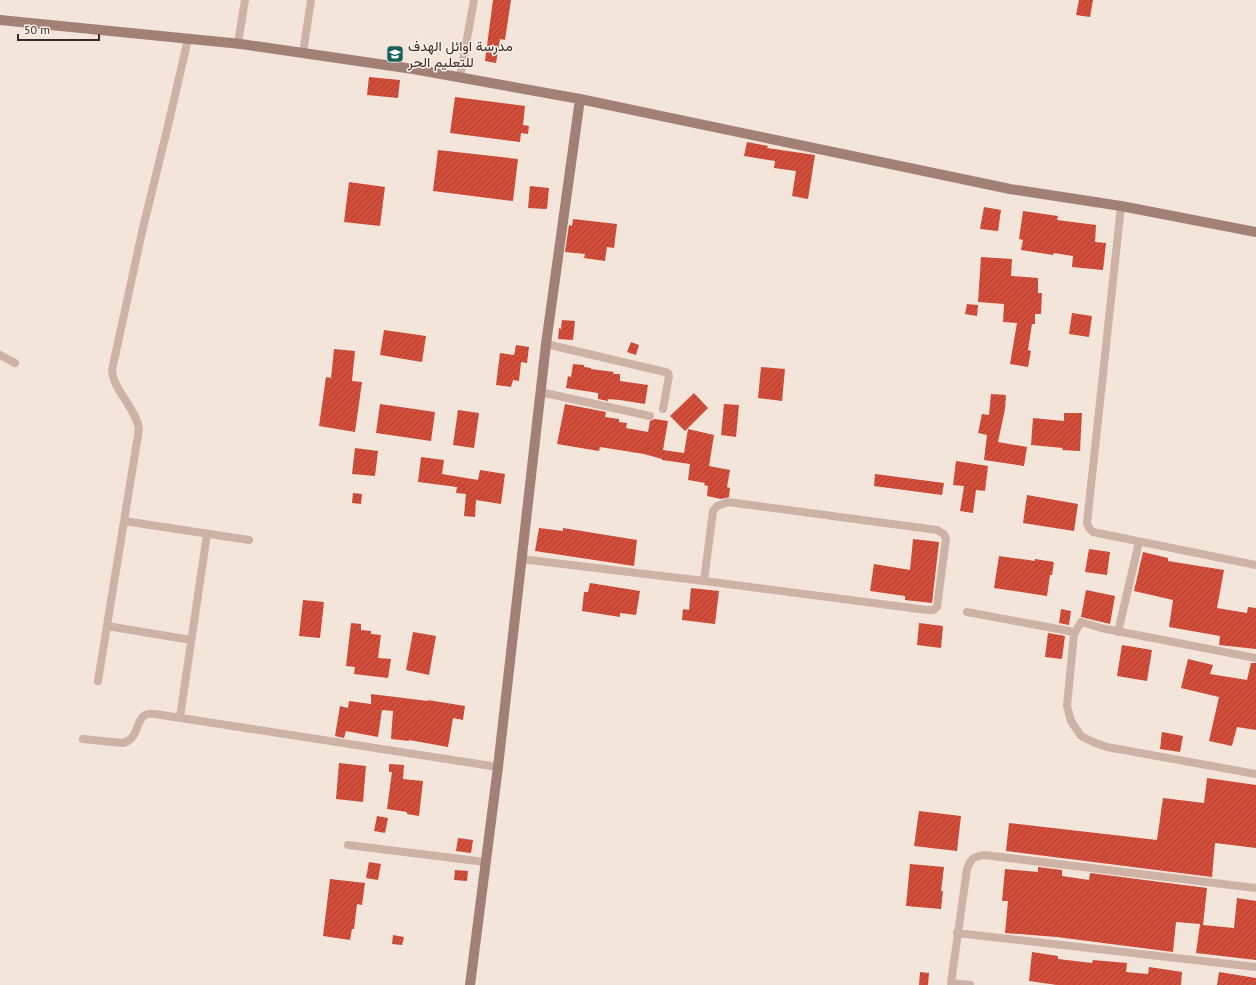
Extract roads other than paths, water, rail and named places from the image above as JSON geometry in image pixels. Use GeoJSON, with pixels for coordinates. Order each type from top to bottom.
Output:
{"type":"FeatureCollection","features":[{"type":"Feature","properties":{"kind":"street"},"geometry":{"type":"LineString","coordinates":[[238,44],[245,0]]}},
{"type":"Feature","properties":{"kind":"street"},"geometry":{"type":"LineString","coordinates":[[303,53],[311,0]]}},
{"type":"Feature","properties":{"kind":"street"},"geometry":{"type":"LineString","coordinates":[[460,77],[474,0]]}},
{"type":"Feature","properties":{"kind":"street"},"geometry":{"type":"LineString","coordinates":[[0,20],[238,44],[460,77],[580,99],[1010,189],[1121,206],[1256,232]]}},
{"type":"Feature","properties":{"kind":"street"},"geometry":{"type":"LineString","coordinates":[[98,681],[139,429],[134,415],[113,378],[112,370],[142,232],[166,137],[188,38]]}},
{"type":"Feature","properties":{"kind":"street"},"geometry":{"type":"LineString","coordinates":[[470,985],[498,767],[540,392],[580,99]]}},
{"type":"Feature","properties":{"kind":"street"},"geometry":{"type":"LineString","coordinates":[[1121,206],[1087,523],[1093,532],[1256,566]]}},
{"type":"Feature","properties":{"kind":"street"},"geometry":{"type":"LineString","coordinates":[[546,344],[668,373],[669,376],[663,409]]}},
{"type":"Feature","properties":{"kind":"street"},"geometry":{"type":"LineString","coordinates":[[0,355],[15,363]]}},
{"type":"Feature","properties":{"kind":"street"},"geometry":{"type":"LineString","coordinates":[[540,392],[650,416]]}},
{"type":"Feature","properties":{"kind":"street"},"geometry":{"type":"LineString","coordinates":[[521,559],[704,580],[933,610],[937,607],[946,539],[944,534],[937,530],[728,502],[717,506],[713,511],[704,580]]}},
{"type":"Feature","properties":{"kind":"street"},"geometry":{"type":"LineString","coordinates":[[124,521],[249,540]]}},
{"type":"Feature","properties":{"kind":"street"},"geometry":{"type":"LineString","coordinates":[[180,717],[208,534]]}},
{"type":"Feature","properties":{"kind":"street"},"geometry":{"type":"LineString","coordinates":[[1118,632],[1139,542]]}},
{"type":"Feature","properties":{"kind":"street"},"geometry":{"type":"LineString","coordinates":[[967,612],[1069,631],[1074,634]]}},
{"type":"Feature","properties":{"kind":"street"},"geometry":{"type":"LineString","coordinates":[[1256,658],[1118,632],[1081,622],[1074,634],[1067,706],[1071,722],[1081,736],[1093,742],[1107,747],[1256,774]]}},
{"type":"Feature","properties":{"kind":"street"},"geometry":{"type":"LineString","coordinates":[[107,626],[191,640]]}},
{"type":"Feature","properties":{"kind":"street"},"geometry":{"type":"LineString","coordinates":[[83,739],[123,744],[131,740],[145,715],[155,714],[498,767]]}},
{"type":"Feature","properties":{"kind":"street"},"geometry":{"type":"LineString","coordinates":[[348,845],[486,862]]}},
{"type":"Feature","properties":{"kind":"street"},"geometry":{"type":"LineString","coordinates":[[970,985],[951,984],[967,869],[973,857],[984,855],[1256,888]]}},
{"type":"Feature","properties":{"kind":"street"},"geometry":{"type":"LineString","coordinates":[[957,933],[1256,967]]}},
{"type":"Feature","properties":{"kind":"place","name":"مدرسة اوائل الهدف للتعليم الحر"},"geometry":{"type":"Point","coordinates":[395,54]}}]}
